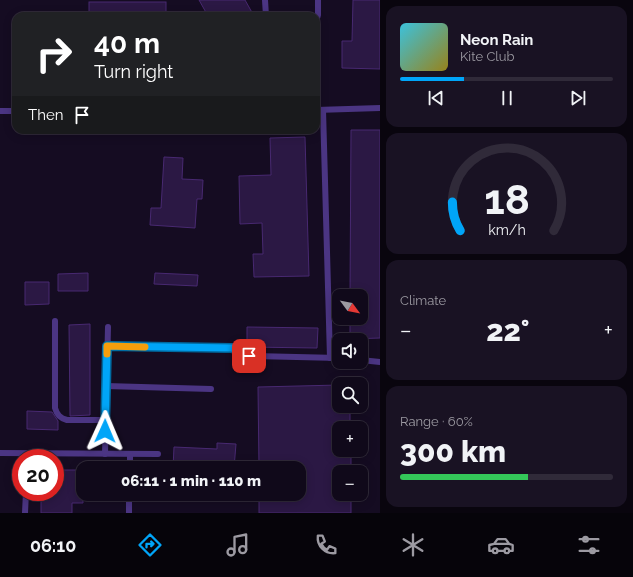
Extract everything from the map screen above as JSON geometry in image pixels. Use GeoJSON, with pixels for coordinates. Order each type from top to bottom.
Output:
{"type":"FeatureCollection","features":[{"type":"Feature","properties":{"kind":"lane"},"geometry":{"type":"LineString","coordinates":[[265,0],[266,12]]}},
{"type":"Feature","properties":{"kind":"lane"},"geometry":{"type":"LineString","coordinates":[[318,0],[318,12]]}},
{"type":"Feature","properties":{"kind":"lane"},"geometry":{"type":"LineString","coordinates":[[107,346],[232,348],[249,356],[330,358],[323,110],[380,108]]}},
{"type":"Feature","properties":{"kind":"lane"},"geometry":{"type":"LineString","coordinates":[[0,111],[12,111]]}},
{"type":"Feature","properties":{"kind":"lane"},"geometry":{"type":"LineString","coordinates":[[55,321],[56,413],[67,420],[105,420]]}},
{"type":"Feature","properties":{"kind":"lane"},"geometry":{"type":"LineString","coordinates":[[105,454],[108,327]]}},
{"type":"Feature","properties":{"kind":"lane"},"geometry":{"type":"LineString","coordinates":[[368,361],[380,362]]}},
{"type":"Feature","properties":{"kind":"lane"},"geometry":{"type":"LineString","coordinates":[[106,386],[211,389]]}},
{"type":"Feature","properties":{"kind":"lane"},"geometry":{"type":"LineString","coordinates":[[0,453],[12,454]]}},
{"type":"Feature","properties":{"kind":"lane"},"geometry":{"type":"LineString","coordinates":[[130,454],[130,461]]}},
{"type":"Feature","properties":{"kind":"lane"},"geometry":{"type":"LineString","coordinates":[[64,455],[158,454]]}},
{"type":"Feature","properties":{"kind":"lane"},"geometry":{"type":"LineString","coordinates":[[25,513],[26,501]]}},
{"type":"Feature","properties":{"kind":"lane"},"geometry":{"type":"LineString","coordinates":[[129,501],[129,513]]}},
{"type":"Feature","properties":{"kind":"building"},"geometry":{"type":"Polygon","coordinates":[[[199,0],[245,0],[252,12],[206,12],[199,0]]]}},
{"type":"Feature","properties":{"kind":"building"},"geometry":{"type":"Polygon","coordinates":[[[353,0],[380,0],[380,69],[342,68],[342,41],[352,41],[353,0]]]}},
{"type":"Feature","properties":{"kind":"building"},"geometry":{"type":"Polygon","coordinates":[[[89,2],[166,2],[166,12],[89,12],[89,2]]]}},
{"type":"Feature","properties":{"kind":"building"},"geometry":{"type":"Polygon","coordinates":[[[351,130],[380,130],[380,338],[368,338],[368,333],[350,333],[350,325],[368,325],[368,289],[350,289],[351,130]]]}},
{"type":"Feature","properties":{"kind":"building"},"geometry":{"type":"Polygon","coordinates":[[[305,137],[309,276],[254,277],[253,254],[263,254],[262,223],[240,224],[239,176],[271,175],[270,138],[305,137]]]}},
{"type":"Feature","properties":{"kind":"building"},"geometry":{"type":"Polygon","coordinates":[[[164,157],[183,158],[182,179],[203,180],[202,199],[197,199],[195,228],[150,225],[151,208],[161,208],[164,157]]]}},
{"type":"Feature","properties":{"kind":"building"},"geometry":{"type":"Polygon","coordinates":[[[88,273],[88,291],[58,291],[58,274],[88,273]]]}},
{"type":"Feature","properties":{"kind":"building"},"geometry":{"type":"Polygon","coordinates":[[[155,273],[198,275],[197,286],[154,284],[155,273]]]}},
{"type":"Feature","properties":{"kind":"building"},"geometry":{"type":"Polygon","coordinates":[[[25,282],[49,282],[49,304],[25,305],[25,282]]]}},
{"type":"Feature","properties":{"kind":"building"},"geometry":{"type":"Polygon","coordinates":[[[90,324],[90,415],[70,416],[69,325],[90,324]]]}},
{"type":"Feature","properties":{"kind":"building"},"geometry":{"type":"Polygon","coordinates":[[[247,327],[318,328],[317,348],[247,347],[247,327]]]}},
{"type":"Feature","properties":{"kind":"building"},"geometry":{"type":"Polygon","coordinates":[[[332,385],[332,413],[350,413],[350,421],[332,421],[332,457],[351,457],[351,465],[332,465],[332,501],[351,501],[351,513],[259,513],[259,501],[306,501],[306,461],[259,461],[258,387],[332,385]]]}},
{"type":"Feature","properties":{"kind":"building"},"geometry":{"type":"Polygon","coordinates":[[[27,411],[52,412],[58,421],[58,430],[27,429],[27,411]]]}},
{"type":"Feature","properties":{"kind":"building"},"geometry":{"type":"Polygon","coordinates":[[[217,443],[236,444],[235,461],[173,461],[174,447],[217,449],[217,443]]]}},
{"type":"Feature","properties":{"kind":"building"},"geometry":{"type":"Polygon","coordinates":[[[64,470],[76,470],[76,501],[83,501],[83,503],[72,503],[72,513],[41,513],[41,501],[64,501],[64,470]]]}},
{"type":"Feature","properties":{"kind":"slow traffic"},"geometry":{"type":"LineString","coordinates":[[107,354],[107,346],[145,347]]}},
{"type":"Feature","properties":{"kind":"route"},"geometry":{"type":"LineString","coordinates":[[105,431],[107,346],[232,348],[249,356]]}}]}
